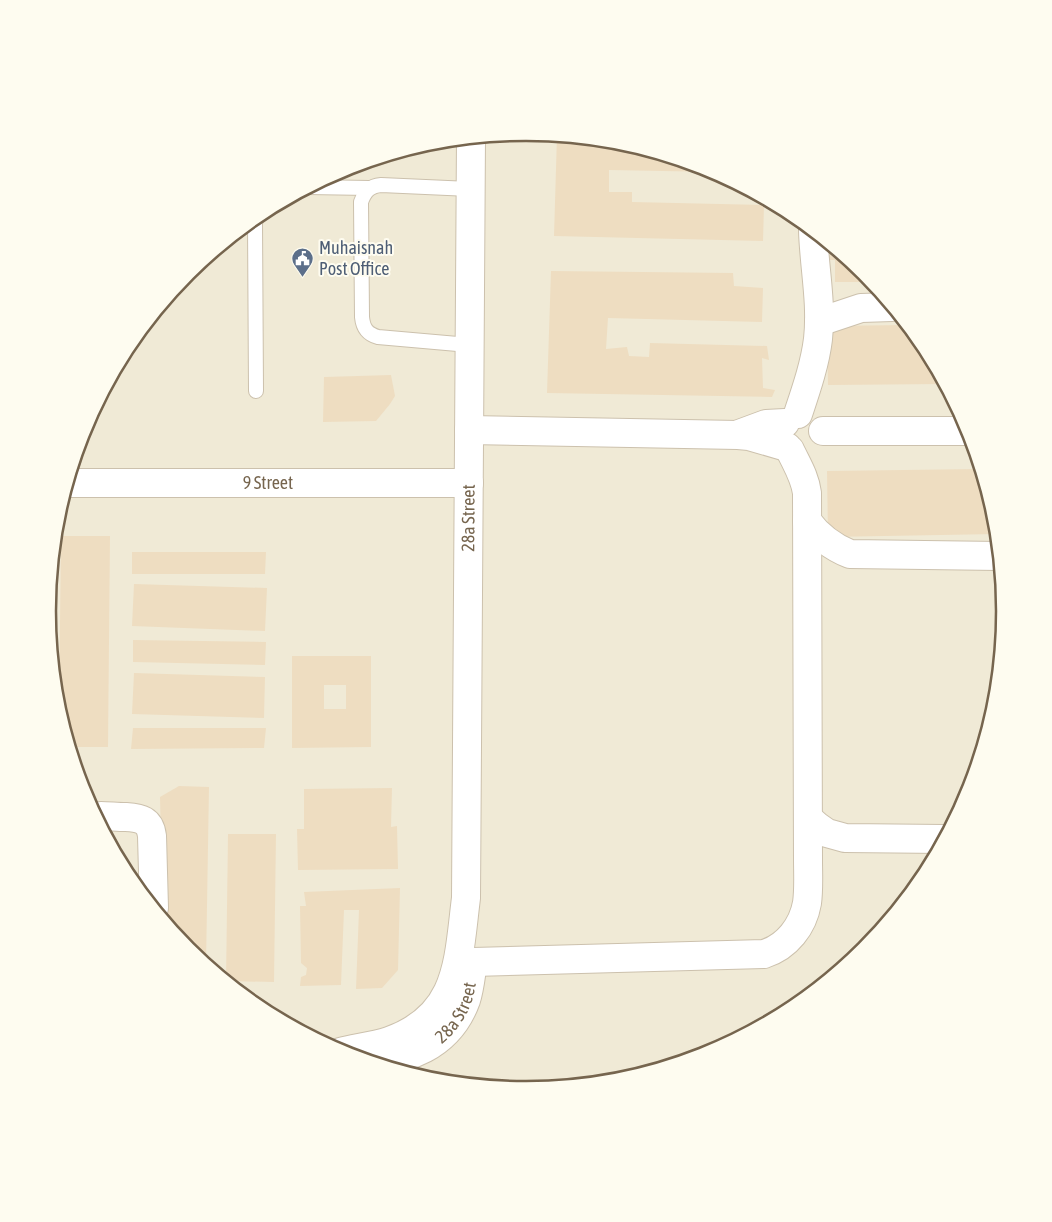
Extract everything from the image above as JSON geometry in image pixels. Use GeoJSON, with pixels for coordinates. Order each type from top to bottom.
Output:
{"type":"FeatureCollection","features":[{"type":"Feature","properties":{"kind":"street","name":"28a Street"},"geometry":{"type":"LineString","coordinates":[[355,1049],[388,1041],[405,1034],[431,1016],[442,1005],[454,976],[459,957],[466,898],[470,430],[470,144]]}},
{"type":"Feature","properties":{"kind":"street"},"geometry":{"type":"LineString","coordinates":[[472,962],[764,954],[773,951],[783,944],[792,936],[799,925],[807,902],[807,494],[806,483],[790,434],[816,353],[819,304],[813,239]]}},
{"type":"Feature","properties":{"kind":"street"},"geometry":{"type":"LineString","coordinates":[[819,322],[861,308],[884,307]]}},
{"type":"Feature","properties":{"kind":"street"},"geometry":{"type":"LineString","coordinates":[[470,430],[749,436],[790,434],[807,414],[814,417],[820,423],[823,430],[819,446],[813,452],[805,454],[797,454],[790,434]]}},
{"type":"Feature","properties":{"kind":"street"},"geometry":{"type":"LineString","coordinates":[[823,430],[960,431]]}},
{"type":"Feature","properties":{"kind":"street","name":"9 Street"},"geometry":{"type":"LineString","coordinates":[[74,483],[469,483]]}},
{"type":"Feature","properties":{"kind":"street"},"geometry":{"type":"LineString","coordinates":[[807,521],[816,533],[827,542],[850,554],[993,556]]}},
{"type":"Feature","properties":{"kind":"street"},"geometry":{"type":"LineString","coordinates":[[104,816],[138,818],[148,824],[152,836],[154,898]]}},
{"type":"Feature","properties":{"kind":"street"},"geometry":{"type":"LineString","coordinates":[[808,818],[827,832],[845,838],[937,839]]}},
{"type":"Feature","properties":{"kind":"street","name":"28a Street"},"geometry":{"type":"LineString","coordinates":[[388,1060],[418,1052],[431,1045],[452,1025],[461,1012],[467,998],[472,962],[470,921],[466,898]]}},
{"type":"Feature","properties":{"kind":"lane"},"geometry":{"type":"LineString","coordinates":[[324,187],[369,188],[381,185],[470,189]]}},
{"type":"Feature","properties":{"kind":"lane"},"geometry":{"type":"LineString","coordinates":[[369,188],[361,202],[363,325],[367,331],[378,338],[469,345]]}},
{"type":"Feature","properties":{"kind":"lane"},"geometry":{"type":"LineString","coordinates":[[255,227],[256,391]]}},
{"type":"Feature","properties":{"kind":"shaded area"},"geometry":{"type":"Polygon","coordinates":[[[495,142],[557,142],[587,145],[648,157],[677,166],[706,177],[761,204],[812,238],[836,258],[879,301],[899,325],[933,376],[947,403],[960,431],[980,489],[987,519],[995,580],[995,642],[992,672],[980,733],[971,762],[960,791],[933,846],[899,897],[879,921],[836,964],[812,984],[761,1018],[734,1032],[706,1045],[648,1065],[618,1072],[557,1080],[495,1080],[465,1077],[404,1065],[375,1056],[346,1045],[291,1018],[240,984],[216,964],[173,921],[153,897],[119,846],[105,819],[92,791],[72,733],[65,703],[57,642],[57,580],[60,550],[72,489],[81,460],[92,431],[119,376],[153,325],[173,301],[216,258],[240,238],[291,204],[318,190],[346,177],[404,157],[434,150],[495,142]]]}},
{"type":"Feature","properties":{"kind":"building"},"geometry":{"type":"Polygon","coordinates":[[[557,142],[618,150],[648,157],[692,172],[609,170],[609,192],[632,192],[632,202],[764,206],[763,241],[554,236],[557,142]]]}},
{"type":"Feature","properties":{"kind":"building"},"geometry":{"type":"Polygon","coordinates":[[[824,248],[861,282],[835,282],[835,260],[824,260],[824,248]]]}},
{"type":"Feature","properties":{"kind":"building"},"geometry":{"type":"Polygon","coordinates":[[[551,271],[733,273],[734,286],[763,288],[762,322],[608,318],[606,349],[627,347],[629,356],[649,357],[650,343],[767,346],[769,360],[762,358],[763,388],[775,390],[772,397],[547,393],[551,271]]]}},
{"type":"Feature","properties":{"kind":"building"},"geometry":{"type":"Polygon","coordinates":[[[899,325],[917,350],[937,384],[828,385],[827,326],[899,325]]]}},
{"type":"Feature","properties":{"kind":"building"},"geometry":{"type":"Polygon","coordinates":[[[391,375],[395,396],[376,421],[323,422],[324,377],[391,375]]]}},
{"type":"Feature","properties":{"kind":"building"},"geometry":{"type":"Polygon","coordinates":[[[974,469],[989,534],[828,537],[827,471],[974,469]]]}},
{"type":"Feature","properties":{"kind":"building"},"geometry":{"type":"Polygon","coordinates":[[[62,536],[110,536],[108,747],[76,747],[65,703],[60,667],[62,536]]]}},
{"type":"Feature","properties":{"kind":"building"},"geometry":{"type":"Polygon","coordinates":[[[132,552],[266,552],[265,574],[132,574],[132,552]]]}},
{"type":"Feature","properties":{"kind":"building"},"geometry":{"type":"Polygon","coordinates":[[[134,584],[267,588],[265,631],[132,626],[134,584]]]}},
{"type":"Feature","properties":{"kind":"building"},"geometry":{"type":"Polygon","coordinates":[[[133,640],[266,642],[265,665],[133,662],[133,640]]]}},
{"type":"Feature","properties":{"kind":"building"},"geometry":{"type":"Polygon","coordinates":[[[292,656],[371,656],[371,747],[292,748],[292,656]],[[324,685],[324,709],[346,709],[346,685],[324,685]]]}},
{"type":"Feature","properties":{"kind":"building"},"geometry":{"type":"Polygon","coordinates":[[[134,673],[265,677],[264,718],[132,714],[134,673]]]}},
{"type":"Feature","properties":{"kind":"building"},"geometry":{"type":"Polygon","coordinates":[[[133,728],[266,728],[264,748],[131,749],[133,728]]]}},
{"type":"Feature","properties":{"kind":"building"},"geometry":{"type":"Polygon","coordinates":[[[179,786],[209,787],[206,955],[163,909],[160,797],[179,786]]]}},
{"type":"Feature","properties":{"kind":"building"},"geometry":{"type":"Polygon","coordinates":[[[392,788],[391,827],[397,826],[398,869],[298,870],[297,829],[304,829],[304,789],[392,788]]]}},
{"type":"Feature","properties":{"kind":"building"},"geometry":{"type":"Polygon","coordinates":[[[228,834],[276,834],[274,982],[237,981],[226,972],[228,834]]]}},
{"type":"Feature","properties":{"kind":"building"},"geometry":{"type":"Polygon","coordinates":[[[400,888],[398,970],[382,988],[356,989],[359,910],[344,910],[341,985],[300,986],[301,977],[306,975],[307,968],[301,963],[300,906],[306,906],[304,892],[400,888]]]}},
{"type":"Feature","properties":{"kind":"place","name":"Muhaisnah Post Office"},"geometry":{"type":"Point","coordinates":[303,277]}}]}
